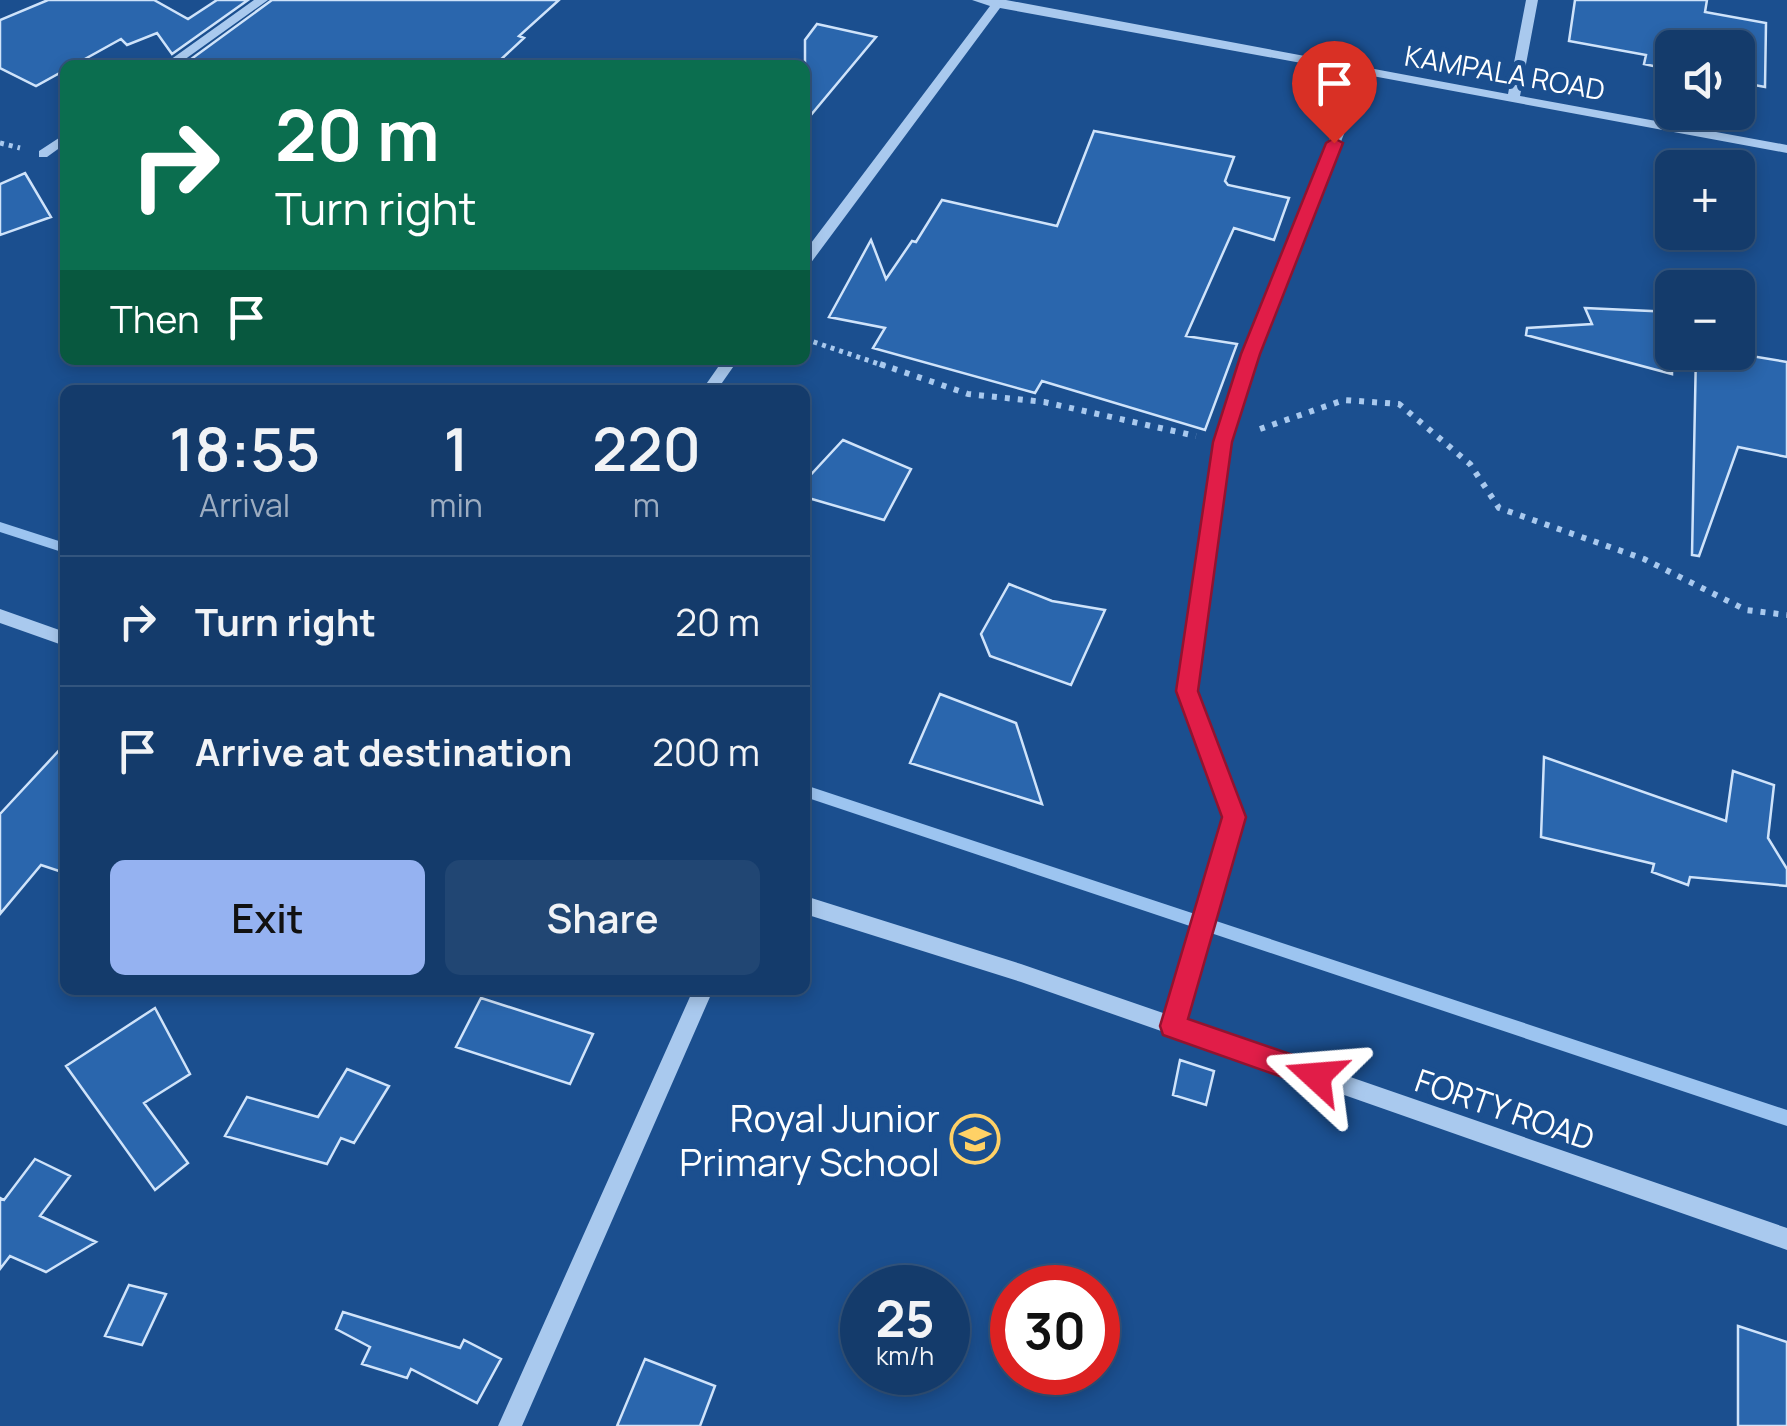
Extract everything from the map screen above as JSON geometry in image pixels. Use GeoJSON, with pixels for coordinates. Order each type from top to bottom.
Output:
{"type":"FeatureCollection","features":[{"type":"Feature","properties":{"kind":"street"},"geometry":{"type":"LineString","coordinates":[[176,60],[262,0]]}},
{"type":"Feature","properties":{"kind":"street","name":"KAMPALA ROAD"},"geometry":{"type":"LineString","coordinates":[[978,0],[1787,148]]}},
{"type":"Feature","properties":{"kind":"street"},"geometry":{"type":"LineString","coordinates":[[1513,99],[1532,0]]}},
{"type":"Feature","properties":{"kind":"street"},"geometry":{"type":"LineString","coordinates":[[810,254],[999,2]]}},
{"type":"Feature","properties":{"kind":"street"},"geometry":{"type":"LineString","coordinates":[[1173,1026],[1234,817],[1187,691],[1222,442],[1251,354],[1362,73]]}},
{"type":"Feature","properties":{"kind":"street"},"geometry":{"type":"LineString","coordinates":[[42,154],[60,141]]}},
{"type":"Feature","properties":{"kind":"street"},"geometry":{"type":"LineString","coordinates":[[0,616],[60,636]]}},
{"type":"Feature","properties":{"kind":"street","name":"FORTY ROAD"},"geometry":{"type":"LineString","coordinates":[[810,906],[1173,1026],[1787,1239]]}},
{"type":"Feature","properties":{"kind":"street"},"geometry":{"type":"LineString","coordinates":[[510,1426],[701,995]]}},
{"type":"Feature","properties":{"kind":"path"},"geometry":{"type":"LineString","coordinates":[[810,342],[968,394],[1044,402],[1222,442],[1344,400],[1399,404],[1470,464],[1499,508],[1644,559],[1746,610],[1787,614]]}},
{"type":"Feature","properties":{"kind":"building"},"geometry":{"type":"Polygon","coordinates":[[[48,0],[154,0],[188,19],[217,0],[248,0],[172,54],[157,33],[127,45],[121,39],[83,60],[60,60],[60,73],[36,86],[0,68],[0,20],[48,0]]]}},
{"type":"Feature","properties":{"kind":"building"},"geometry":{"type":"Polygon","coordinates":[[[272,0],[559,0],[519,36],[524,38],[500,60],[190,60],[272,0]]]}},
{"type":"Feature","properties":{"kind":"building"},"geometry":{"type":"Polygon","coordinates":[[[1575,0],[1707,0],[1705,12],[1766,23],[1765,87],[1755,85],[1755,30],[1655,30],[1655,66],[1644,64],[1646,55],[1569,41],[1575,0]]]}},
{"type":"Feature","properties":{"kind":"building"},"geometry":{"type":"Polygon","coordinates":[[[817,24],[876,37],[810,116],[810,60],[805,60],[805,40],[817,24]]]}},
{"type":"Feature","properties":{"kind":"building"},"geometry":{"type":"Polygon","coordinates":[[[1094,131],[1234,157],[1225,181],[1228,185],[1289,198],[1274,240],[1234,228],[1186,336],[1237,344],[1205,430],[1042,381],[1035,393],[873,348],[885,328],[829,317],[871,240],[886,279],[912,241],[916,242],[942,200],[1057,226],[1094,131]]]}},
{"type":"Feature","properties":{"kind":"building"},"geometry":{"type":"Polygon","coordinates":[[[25,173],[51,217],[0,235],[0,184],[25,173]]]}},
{"type":"Feature","properties":{"kind":"building"},"geometry":{"type":"Polygon","coordinates":[[[1585,308],[1655,311],[1655,369],[1526,335],[1527,328],[1592,324],[1585,308]]]}},
{"type":"Feature","properties":{"kind":"building"},"geometry":{"type":"Polygon","coordinates":[[[1755,357],[1787,362],[1787,457],[1738,447],[1699,556],[1692,555],[1696,370],[1755,370],[1755,357]]]}},
{"type":"Feature","properties":{"kind":"building"},"geometry":{"type":"Polygon","coordinates":[[[843,440],[911,469],[884,520],[810,498],[810,476],[843,440]]]}},
{"type":"Feature","properties":{"kind":"building"},"geometry":{"type":"Polygon","coordinates":[[[1009,584],[1052,601],[1105,610],[1071,685],[990,656],[981,634],[1009,584]]]}},
{"type":"Feature","properties":{"kind":"building"},"geometry":{"type":"Polygon","coordinates":[[[940,694],[1016,723],[1042,804],[910,763],[940,694]]]}},
{"type":"Feature","properties":{"kind":"building"},"geometry":{"type":"Polygon","coordinates":[[[60,749],[60,871],[41,865],[0,914],[0,814],[60,749]]]}},
{"type":"Feature","properties":{"kind":"building"},"geometry":{"type":"Polygon","coordinates":[[[1544,757],[1726,821],[1733,771],[1774,785],[1768,838],[1787,869],[1787,886],[1690,877],[1688,885],[1652,872],[1654,864],[1541,837],[1544,757]]]}},
{"type":"Feature","properties":{"kind":"building"},"geometry":{"type":"Polygon","coordinates":[[[481,998],[593,1034],[570,1084],[456,1047],[481,998]]]}},
{"type":"Feature","properties":{"kind":"building"},"geometry":{"type":"Polygon","coordinates":[[[155,1008],[190,1074],[144,1103],[188,1163],[155,1190],[66,1066],[155,1008]]]}},
{"type":"Feature","properties":{"kind":"building"},"geometry":{"type":"Polygon","coordinates":[[[1180,1060],[1214,1071],[1206,1105],[1173,1095],[1180,1060]]]}},
{"type":"Feature","properties":{"kind":"building"},"geometry":{"type":"Polygon","coordinates":[[[347,1069],[389,1086],[354,1143],[341,1138],[327,1164],[225,1136],[247,1097],[318,1117],[347,1069]]]}},
{"type":"Feature","properties":{"kind":"building"},"geometry":{"type":"Polygon","coordinates":[[[35,1159],[70,1176],[40,1216],[96,1242],[46,1272],[10,1256],[0,1269],[0,1198],[4,1200],[35,1159]]]}},
{"type":"Feature","properties":{"kind":"building"},"geometry":{"type":"Polygon","coordinates":[[[129,1285],[166,1294],[142,1345],[105,1336],[129,1285]]]}},
{"type":"Feature","properties":{"kind":"building"},"geometry":{"type":"Polygon","coordinates":[[[343,1312],[460,1348],[464,1340],[501,1359],[477,1403],[411,1369],[407,1378],[362,1364],[370,1347],[336,1329],[343,1312]]]}},
{"type":"Feature","properties":{"kind":"building"},"geometry":{"type":"Polygon","coordinates":[[[1738,1326],[1787,1342],[1787,1426],[1738,1426],[1738,1326]]]}},
{"type":"Feature","properties":{"kind":"building"},"geometry":{"type":"Polygon","coordinates":[[[645,1359],[715,1386],[700,1426],[617,1426],[645,1359]]]}},
{"type":"Feature","properties":{"kind":"waterway"},"geometry":{"type":"LineString","coordinates":[[0,527],[60,546]]}},
{"type":"Feature","properties":{"kind":"waterway"},"geometry":{"type":"LineString","coordinates":[[810,793],[1787,1118]]}},
{"type":"Feature","properties":{"kind":"place","name":"Royal Junior Primary School"},"geometry":{"type":"Point","coordinates":[975,1139]}},
{"type":"Feature","properties":{"kind":"route"},"geometry":{"type":"LineString","coordinates":[[1316,1076],[1173,1026],[1234,817],[1187,691],[1222,442],[1251,354],[1334,143]]}}]}
